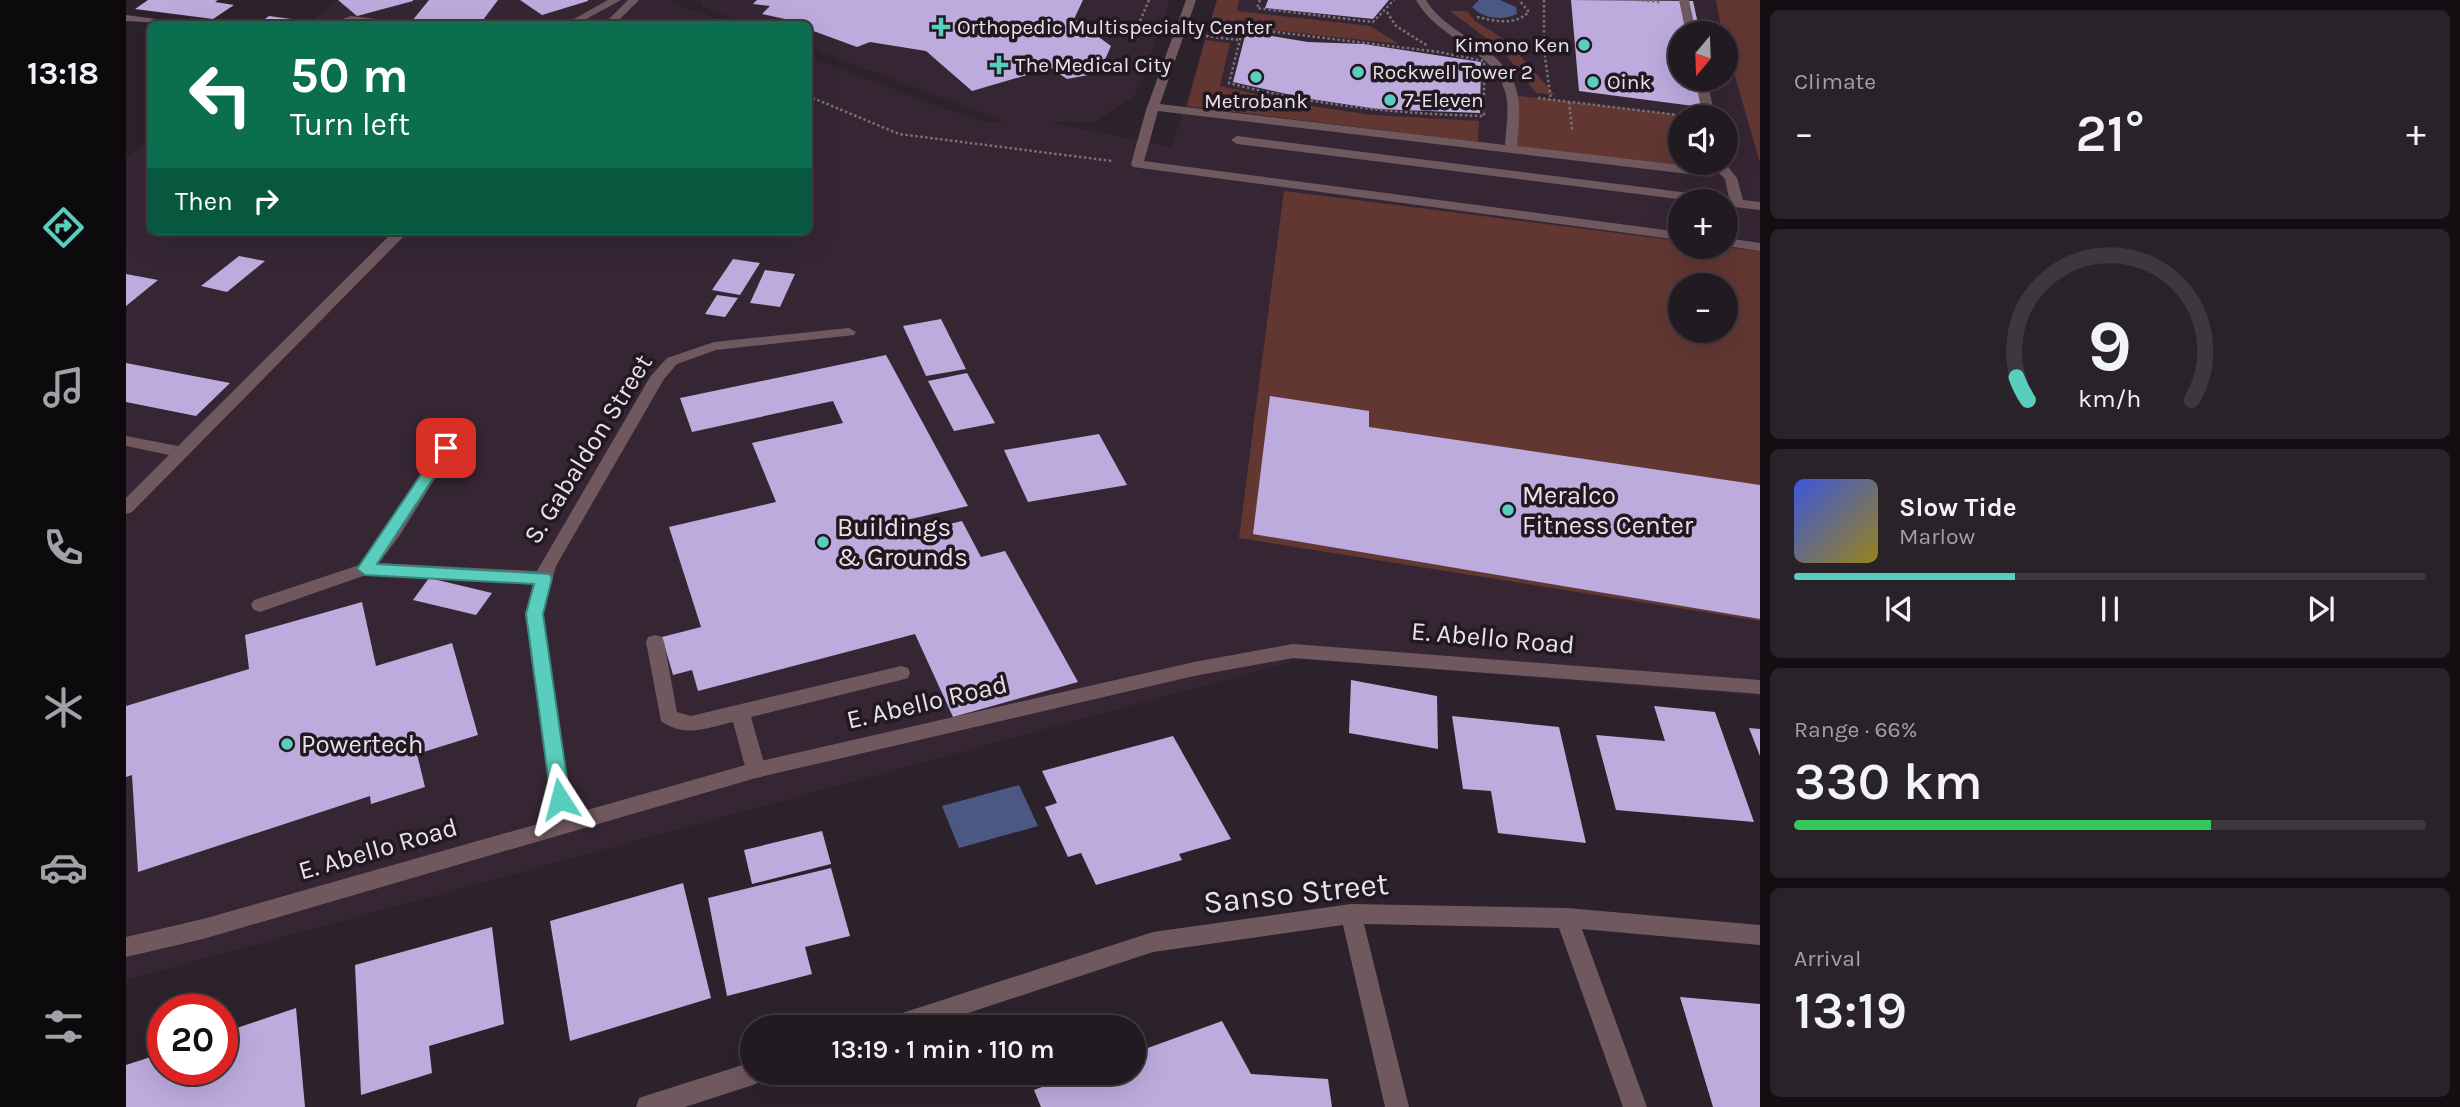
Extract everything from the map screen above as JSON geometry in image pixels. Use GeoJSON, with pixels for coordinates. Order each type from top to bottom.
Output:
{"type":"FeatureCollection","features":[{"type":"Feature","properties":{"kind":"street"},"geometry":{"type":"LineString","coordinates":[[576,21],[616,0]]}},
{"type":"Feature","properties":{"kind":"street"},"geometry":{"type":"LineString","coordinates":[[612,21],[634,0]]}},
{"type":"Feature","properties":{"kind":"street"},"geometry":{"type":"LineString","coordinates":[[1191,0],[1153,107],[1137,164],[1668,234]]}},
{"type":"Feature","properties":{"kind":"street"},"geometry":{"type":"LineString","coordinates":[[1420,0],[1425,11],[1440,24],[1480,49],[1511,88],[1511,150]]}},
{"type":"Feature","properties":{"kind":"street"},"geometry":{"type":"LineString","coordinates":[[1684,0],[1688,21]]}},
{"type":"Feature","properties":{"kind":"street"},"geometry":{"type":"LineString","coordinates":[[126,18],[148,21]]}},
{"type":"Feature","properties":{"kind":"street"},"geometry":{"type":"LineString","coordinates":[[344,21],[367,21]]}},
{"type":"Feature","properties":{"kind":"street"},"geometry":{"type":"LineString","coordinates":[[1153,107],[1668,169]]}},
{"type":"Feature","properties":{"kind":"street"},"geometry":{"type":"LineString","coordinates":[[1237,140],[1668,194]]}},
{"type":"Feature","properties":{"kind":"street"},"geometry":{"type":"LineString","coordinates":[[1738,203],[1760,206]]}},
{"type":"Feature","properties":{"kind":"street"},"geometry":{"type":"LineString","coordinates":[[126,508],[398,235]]}},
{"type":"Feature","properties":{"kind":"street"},"geometry":{"type":"LineString","coordinates":[[1738,244],[1760,247]]}},
{"type":"Feature","properties":{"kind":"street","name":"S. Gabaldon Street"},"geometry":{"type":"LineString","coordinates":[[564,824],[534,614],[547,566],[671,361],[714,346],[849,332]]}},
{"type":"Feature","properties":{"kind":"street"},"geometry":{"type":"LineString","coordinates":[[126,441],[181,452]]}},
{"type":"Feature","properties":{"kind":"street"},"geometry":{"type":"LineString","coordinates":[[365,569],[394,531],[446,448]]}},
{"type":"Feature","properties":{"kind":"street"},"geometry":{"type":"LineString","coordinates":[[260,605],[365,569],[544,578]]}},
{"type":"Feature","properties":{"kind":"street"},"geometry":{"type":"LineString","coordinates":[[654,642],[668,716],[678,723],[691,724],[901,673]]}},
{"type":"Feature","properties":{"kind":"street","name":"E. Abello Road"},"geometry":{"type":"LineString","coordinates":[[126,947],[203,929],[756,770],[1278,652],[1293,650],[1760,687]]}},
{"type":"Feature","properties":{"kind":"street"},"geometry":{"type":"LineString","coordinates":[[740,713],[756,770]]}},
{"type":"Feature","properties":{"kind":"street"},"geometry":{"type":"LineString","coordinates":[[1351,914],[1397,1107]]}},
{"type":"Feature","properties":{"kind":"street","name":"Sanso Street"},"geometry":{"type":"LineString","coordinates":[[930,1015],[1153,942],[1351,914],[1567,918],[1760,935]]}},
{"type":"Feature","properties":{"kind":"street"},"geometry":{"type":"LineString","coordinates":[[1567,918],[1635,1107]]}},
{"type":"Feature","properties":{"kind":"street"},"geometry":{"type":"LineString","coordinates":[[648,1107],[740,1077]]}},
{"type":"Feature","properties":{"kind":"path"},"geometry":{"type":"LineString","coordinates":[[1260,0],[1257,8],[1373,22],[1387,12],[1394,0]]}},
{"type":"Feature","properties":{"kind":"path"},"geometry":{"type":"LineString","coordinates":[[1489,20],[1511,21],[1526,16],[1528,7],[1518,0]]}},
{"type":"Feature","properties":{"kind":"path"},"geometry":{"type":"LineString","coordinates":[[1544,0],[1544,50],[1551,100],[1668,114]]}},
{"type":"Feature","properties":{"kind":"path"},"geometry":{"type":"LineString","coordinates":[[1387,12],[1396,26],[1439,52]]}},
{"type":"Feature","properties":{"kind":"path"},"geometry":{"type":"LineString","coordinates":[[1243,28],[1439,52],[1484,61],[1484,116],[1347,108],[1229,83],[1243,28]]}},
{"type":"Feature","properties":{"kind":"path"},"geometry":{"type":"LineString","coordinates":[[1180,33],[1238,40]]}},
{"type":"Feature","properties":{"kind":"path"},"geometry":{"type":"LineString","coordinates":[[812,98],[899,134],[1137,164]]}},
{"type":"Feature","properties":{"kind":"path"},"geometry":{"type":"LineString","coordinates":[[1569,102],[1572,129],[1586,131]]}},
{"type":"Feature","properties":{"kind":"shaded area"},"geometry":{"type":"Polygon","coordinates":[[[339,0],[666,0],[721,21],[311,21],[339,0]]]}},
{"type":"Feature","properties":{"kind":"shaded area"},"geometry":{"type":"Polygon","coordinates":[[[701,0],[1170,0],[1135,96],[1094,122],[1047,122],[1172,147],[1217,0],[1760,0],[1760,696],[1302,659],[126,980],[126,157],[147,141],[147,235],[812,235],[812,57],[937,106],[987,122],[1004,121],[812,49],[812,21],[739,21],[701,6],[701,0]]]}},
{"type":"Feature","properties":{"kind":"shaded area"},"geometry":{"type":"Polygon","coordinates":[[[1217,0],[1239,0],[1237,11],[1370,26],[1399,44],[1210,23],[1217,0]]]}},
{"type":"Feature","properties":{"kind":"shaded area"},"geometry":{"type":"Polygon","coordinates":[[[1716,0],[1760,0],[1760,163],[1738,87],[1738,21],[1720,21],[1716,0]]]}},
{"type":"Feature","properties":{"kind":"shaded area"},"geometry":{"type":"Polygon","coordinates":[[[1450,11],[1467,11],[1475,21],[1507,41],[1555,95],[1536,93],[1501,49],[1450,11]]]}},
{"type":"Feature","properties":{"kind":"shaded area"},"geometry":{"type":"Polygon","coordinates":[[[1205,40],[1230,43],[1220,86],[1299,104],[1372,115],[1479,121],[1478,142],[1187,106],[1205,40]]]}},
{"type":"Feature","properties":{"kind":"shaded area"},"geometry":{"type":"Polygon","coordinates":[[[1511,95],[1668,113],[1668,171],[1511,150],[1511,95]]]}},
{"type":"Feature","properties":{"kind":"shaded area"},"geometry":{"type":"Polygon","coordinates":[[[1284,191],[1668,239],[1668,259],[1738,259],[1738,249],[1760,251],[1760,621],[1239,538],[1284,191]]]}},
{"type":"Feature","properties":{"kind":"water"},"geometry":{"type":"Polygon","coordinates":[[[1479,0],[1500,0],[1516,7],[1517,14],[1506,18],[1487,16],[1472,7],[1479,0]]]}},
{"type":"Feature","properties":{"kind":"water"},"geometry":{"type":"Polygon","coordinates":[[[1019,785],[1038,826],[959,848],[942,806],[1019,785]]]}},
{"type":"Feature","properties":{"kind":"building"},"geometry":{"type":"Polygon","coordinates":[[[148,0],[218,0],[215,2],[234,5],[213,19],[135,9],[148,0]]]}},
{"type":"Feature","properties":{"kind":"building"},"geometry":{"type":"Polygon","coordinates":[[[338,0],[413,0],[413,1],[357,16],[338,0]]]}},
{"type":"Feature","properties":{"kind":"building"},"geometry":{"type":"Polygon","coordinates":[[[429,0],[498,0],[482,21],[412,21],[429,0]]]}},
{"type":"Feature","properties":{"kind":"building"},"geometry":{"type":"Polygon","coordinates":[[[520,0],[588,0],[588,1],[542,15],[520,0]]]}},
{"type":"Feature","properties":{"kind":"building"},"geometry":{"type":"Polygon","coordinates":[[[757,0],[1083,0],[1074,19],[1111,46],[1099,73],[1067,79],[1051,68],[972,91],[926,51],[870,42],[857,47],[812,30],[812,21],[794,21],[762,14],[770,6],[753,4],[757,0]]]}},
{"type":"Feature","properties":{"kind":"building"},"geometry":{"type":"Polygon","coordinates":[[[1268,0],[1389,0],[1373,19],[1265,8],[1268,0]]]}},
{"type":"Feature","properties":{"kind":"building"},"geometry":{"type":"Polygon","coordinates":[[[1571,0],[1693,1],[1697,21],[1668,21],[1668,91],[1707,91],[1702,105],[1579,91],[1571,0]]]}},
{"type":"Feature","properties":{"kind":"building"},"geometry":{"type":"Polygon","coordinates":[[[269,16],[306,21],[262,21],[269,16]]]}},
{"type":"Feature","properties":{"kind":"building","name":"Rockwell Tower 2"},"geometry":{"type":"Polygon","coordinates":[[[1246,32],[1308,42],[1364,44],[1481,62],[1480,113],[1377,109],[1304,98],[1233,82],[1246,32]]]}},
{"type":"Feature","properties":{"kind":"building"},"geometry":{"type":"Polygon","coordinates":[[[239,256],[265,261],[227,292],[201,286],[239,256]]]}},
{"type":"Feature","properties":{"kind":"building"},"geometry":{"type":"Polygon","coordinates":[[[733,259],[760,263],[740,295],[712,290],[733,259]]]}},
{"type":"Feature","properties":{"kind":"building"},"geometry":{"type":"Polygon","coordinates":[[[765,270],[795,274],[780,307],[750,303],[765,270]]]}},
{"type":"Feature","properties":{"kind":"building"},"geometry":{"type":"Polygon","coordinates":[[[126,274],[158,280],[126,306],[126,274]]]}},
{"type":"Feature","properties":{"kind":"building"},"geometry":{"type":"Polygon","coordinates":[[[717,295],[738,298],[725,317],[705,314],[717,295]]]}},
{"type":"Feature","properties":{"kind":"building"},"geometry":{"type":"Polygon","coordinates":[[[941,319],[966,369],[926,376],[903,326],[941,319]]]}},
{"type":"Feature","properties":{"kind":"building","name":"Buildings & Grounds"},"geometry":{"type":"Polygon","coordinates":[[[886,355],[968,506],[902,521],[908,534],[962,521],[981,557],[1005,551],[1078,682],[953,717],[915,634],[698,691],[692,670],[673,675],[662,637],[701,627],[669,527],[776,502],[752,443],[843,423],[833,401],[692,432],[680,398],[886,355]]]}},
{"type":"Feature","properties":{"kind":"building"},"geometry":{"type":"Polygon","coordinates":[[[126,363],[230,383],[196,416],[126,402],[126,363]]]}},
{"type":"Feature","properties":{"kind":"building"},"geometry":{"type":"Polygon","coordinates":[[[967,373],[995,423],[954,431],[928,381],[967,373]]]}},
{"type":"Feature","properties":{"kind":"building","name":"Meralco Fitness Center"},"geometry":{"type":"Polygon","coordinates":[[[1270,396],[1369,411],[1369,427],[1760,485],[1760,619],[1253,534],[1270,396]]]}},
{"type":"Feature","properties":{"kind":"building"},"geometry":{"type":"Polygon","coordinates":[[[1099,434],[1127,485],[1028,502],[1004,450],[1099,434]]]}},
{"type":"Feature","properties":{"kind":"building"},"geometry":{"type":"Polygon","coordinates":[[[429,578],[492,593],[476,615],[413,600],[429,578]]]}},
{"type":"Feature","properties":{"kind":"building","name":"Powertech"},"geometry":{"type":"Polygon","coordinates":[[[362,602],[376,666],[452,643],[478,735],[417,754],[425,787],[371,804],[370,796],[138,872],[132,775],[126,777],[126,706],[249,669],[245,635],[362,602]]]}},
{"type":"Feature","properties":{"kind":"building"},"geometry":{"type":"Polygon","coordinates":[[[1351,680],[1437,696],[1438,749],[1349,733],[1351,680]]]}},
{"type":"Feature","properties":{"kind":"building"},"geometry":{"type":"Polygon","coordinates":[[[1654,706],[1715,712],[1754,822],[1616,810],[1596,735],[1665,741],[1654,706]]]}},
{"type":"Feature","properties":{"kind":"building"},"geometry":{"type":"Polygon","coordinates":[[[1452,716],[1559,727],[1586,843],[1498,833],[1491,791],[1463,789],[1452,716]]]}},
{"type":"Feature","properties":{"kind":"building"},"geometry":{"type":"Polygon","coordinates":[[[1749,728],[1760,729],[1760,756],[1749,728]]]}},
{"type":"Feature","properties":{"kind":"building"},"geometry":{"type":"Polygon","coordinates":[[[1173,736],[1231,839],[1179,854],[1182,860],[1096,885],[1081,853],[1068,857],[1045,807],[1057,803],[1042,771],[1173,736]]]}},
{"type":"Feature","properties":{"kind":"building"},"geometry":{"type":"Polygon","coordinates":[[[822,831],[831,864],[752,884],[744,850],[822,831]]]}},
{"type":"Feature","properties":{"kind":"building"},"geometry":{"type":"Polygon","coordinates":[[[831,868],[850,936],[805,947],[812,974],[727,996],[708,898],[831,868]]]}},
{"type":"Feature","properties":{"kind":"building"},"geometry":{"type":"Polygon","coordinates":[[[683,883],[711,998],[570,1041],[550,921],[683,883]]]}},
{"type":"Feature","properties":{"kind":"building"},"geometry":{"type":"Polygon","coordinates":[[[492,927],[504,1024],[429,1046],[432,1073],[361,1095],[355,965],[492,927]]]}},
{"type":"Feature","properties":{"kind":"building"},"geometry":{"type":"Polygon","coordinates":[[[1680,997],[1760,1004],[1760,1107],[1713,1107],[1680,997]]]}},
{"type":"Feature","properties":{"kind":"building"},"geometry":{"type":"Polygon","coordinates":[[[296,1008],[305,1107],[126,1107],[126,1065],[147,1058],[147,1085],[238,1085],[238,1028],[296,1008]]]}},
{"type":"Feature","properties":{"kind":"building"},"geometry":{"type":"Polygon","coordinates":[[[1222,1021],[1251,1074],[1328,1079],[1332,1107],[1041,1107],[1034,1090],[1048,1085],[1146,1085],[1146,1049],[1222,1021]]]}},
{"type":"Feature","properties":{"kind":"place","name":"Orthopedic Multispecialty Center"},"geometry":{"type":"Point","coordinates":[941,27]}},
{"type":"Feature","properties":{"kind":"place","name":"Kimono Ken"},"geometry":{"type":"Point","coordinates":[1584,45]}},
{"type":"Feature","properties":{"kind":"place","name":"The Medical City"},"geometry":{"type":"Point","coordinates":[999,65]}},
{"type":"Feature","properties":{"kind":"place","name":"Rockwell Tower 2"},"geometry":{"type":"Point","coordinates":[1358,72]}},
{"type":"Feature","properties":{"kind":"place","name":"Metrobank"},"geometry":{"type":"Point","coordinates":[1256,77]}},
{"type":"Feature","properties":{"kind":"place","name":"Oink"},"geometry":{"type":"Point","coordinates":[1593,82]}},
{"type":"Feature","properties":{"kind":"place","name":"7-Eleven"},"geometry":{"type":"Point","coordinates":[1390,100]}},
{"type":"Feature","properties":{"kind":"place","name":"Meralco Fitness Center"},"geometry":{"type":"Point","coordinates":[1508,510]}},
{"type":"Feature","properties":{"kind":"place","name":"Buildings & Grounds"},"geometry":{"type":"Point","coordinates":[823,542]}},
{"type":"Feature","properties":{"kind":"place","name":"Powertech"},"geometry":{"type":"Point","coordinates":[287,744]}},
{"type":"Feature","properties":{"kind":"route"},"geometry":{"type":"LineString","coordinates":[[446,448],[394,531],[365,569],[544,578],[534,614],[560,799]]}}]}
